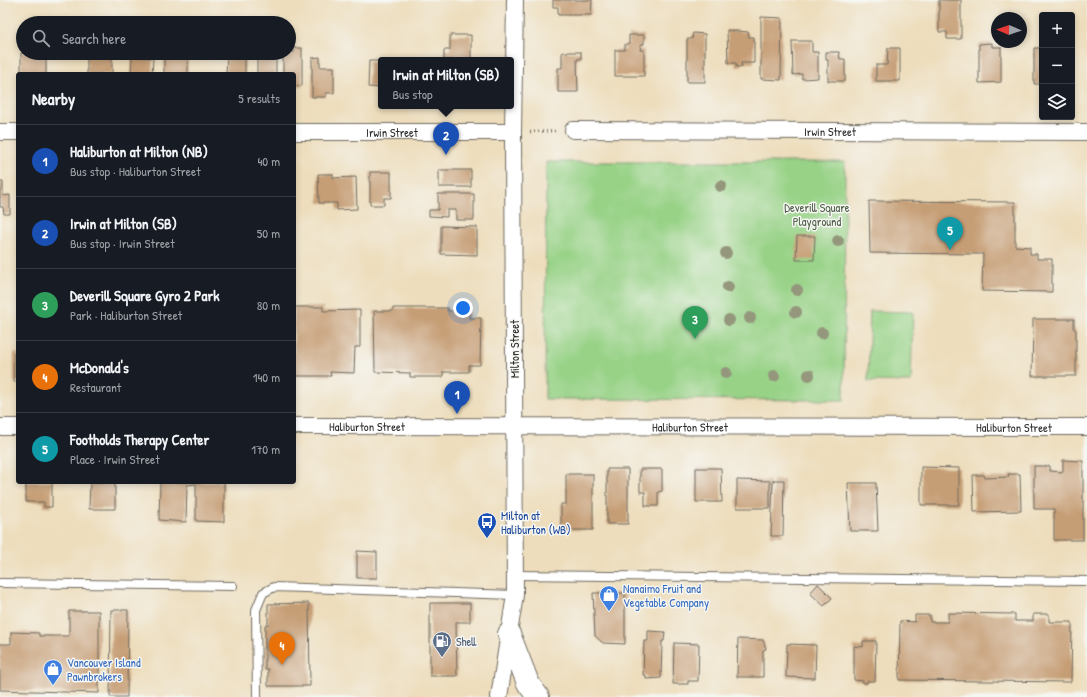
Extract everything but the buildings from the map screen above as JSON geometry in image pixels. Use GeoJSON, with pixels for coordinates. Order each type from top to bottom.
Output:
{"type":"FeatureCollection","features":[{"type":"Feature","properties":{"kind":"highway"},"geometry":{"type":"LineString","coordinates":[[509,634],[528,683],[538,697]]}},
{"type":"Feature","properties":{"kind":"street","name":"Milton Street"},"geometry":{"type":"LineString","coordinates":[[514,66],[515,0]]}},
{"type":"Feature","properties":{"kind":"street","name":"Milton Street"},"geometry":{"type":"LineString","coordinates":[[499,697],[515,595],[513,109]]}},
{"type":"Feature","properties":{"kind":"street","name":"Irwin Street"},"geometry":{"type":"LineString","coordinates":[[573,130],[1087,132]]}},
{"type":"Feature","properties":{"kind":"street"},"geometry":{"type":"LineString","coordinates":[[0,132],[16,132]]}},
{"type":"Feature","properties":{"kind":"street","name":"Irwin Street"},"geometry":{"type":"LineString","coordinates":[[296,132],[513,132]]}},
{"type":"Feature","properties":{"kind":"street","name":"Haliburton Street"},"geometry":{"type":"LineString","coordinates":[[296,426],[1087,427]]}},
{"type":"Feature","properties":{"kind":"street"},"geometry":{"type":"LineString","coordinates":[[0,427],[16,427]]}},
{"type":"Feature","properties":{"kind":"lane"},"geometry":{"type":"LineString","coordinates":[[515,575],[1087,581]]}},
{"type":"Feature","properties":{"kind":"lane"},"geometry":{"type":"LineString","coordinates":[[0,583],[233,586]]}},
{"type":"Feature","properties":{"kind":"lane"},"geometry":{"type":"LineString","coordinates":[[257,697],[256,610],[263,593],[274,587],[515,595]]}},
{"type":"Feature","properties":{"kind":"path"},"geometry":{"type":"LineString","coordinates":[[513,132],[573,130]]}},
{"type":"Feature","properties":{"kind":"green space","name":"Deverill Square Playground"},"geometry":{"type":"Polygon","coordinates":[[[546,162],[845,162],[844,400],[545,399],[546,162]]]}},
{"type":"Feature","properties":{"kind":"green space"},"geometry":{"type":"Polygon","coordinates":[[[870,311],[913,312],[911,382],[868,381],[870,311]]]}},
{"type":"Feature","properties":{"kind":"place","name":"Irwin at Milton (SB)"},"geometry":{"type":"Point","coordinates":[446,155]}},
{"type":"Feature","properties":{"kind":"place","name":"Footholds Therapy Center"},"geometry":{"type":"Point","coordinates":[950,250]}},
{"type":"Feature","properties":{"kind":"place","name":"Deverill Square Gyro 2 Park"},"geometry":{"type":"Point","coordinates":[695,339]}},
{"type":"Feature","properties":{"kind":"place","name":"Haliburton at Milton (NB)"},"geometry":{"type":"Point","coordinates":[457,414]}},
{"type":"Feature","properties":{"kind":"place","name":"Milton at Haliburton (WB)"},"geometry":{"type":"Point","coordinates":[487,539]}},
{"type":"Feature","properties":{"kind":"place","name":"Nanaimo Fruit and Vegetable Company"},"geometry":{"type":"Point","coordinates":[609,612]}},
{"type":"Feature","properties":{"kind":"place","name":"Shell"},"geometry":{"type":"Point","coordinates":[442,658]}},
{"type":"Feature","properties":{"kind":"place","name":"McDonald's"},"geometry":{"type":"Point","coordinates":[282,665]}},
{"type":"Feature","properties":{"kind":"place","name":"Vancouver Island Pawnbrokers"},"geometry":{"type":"Point","coordinates":[53,686]}}]}
